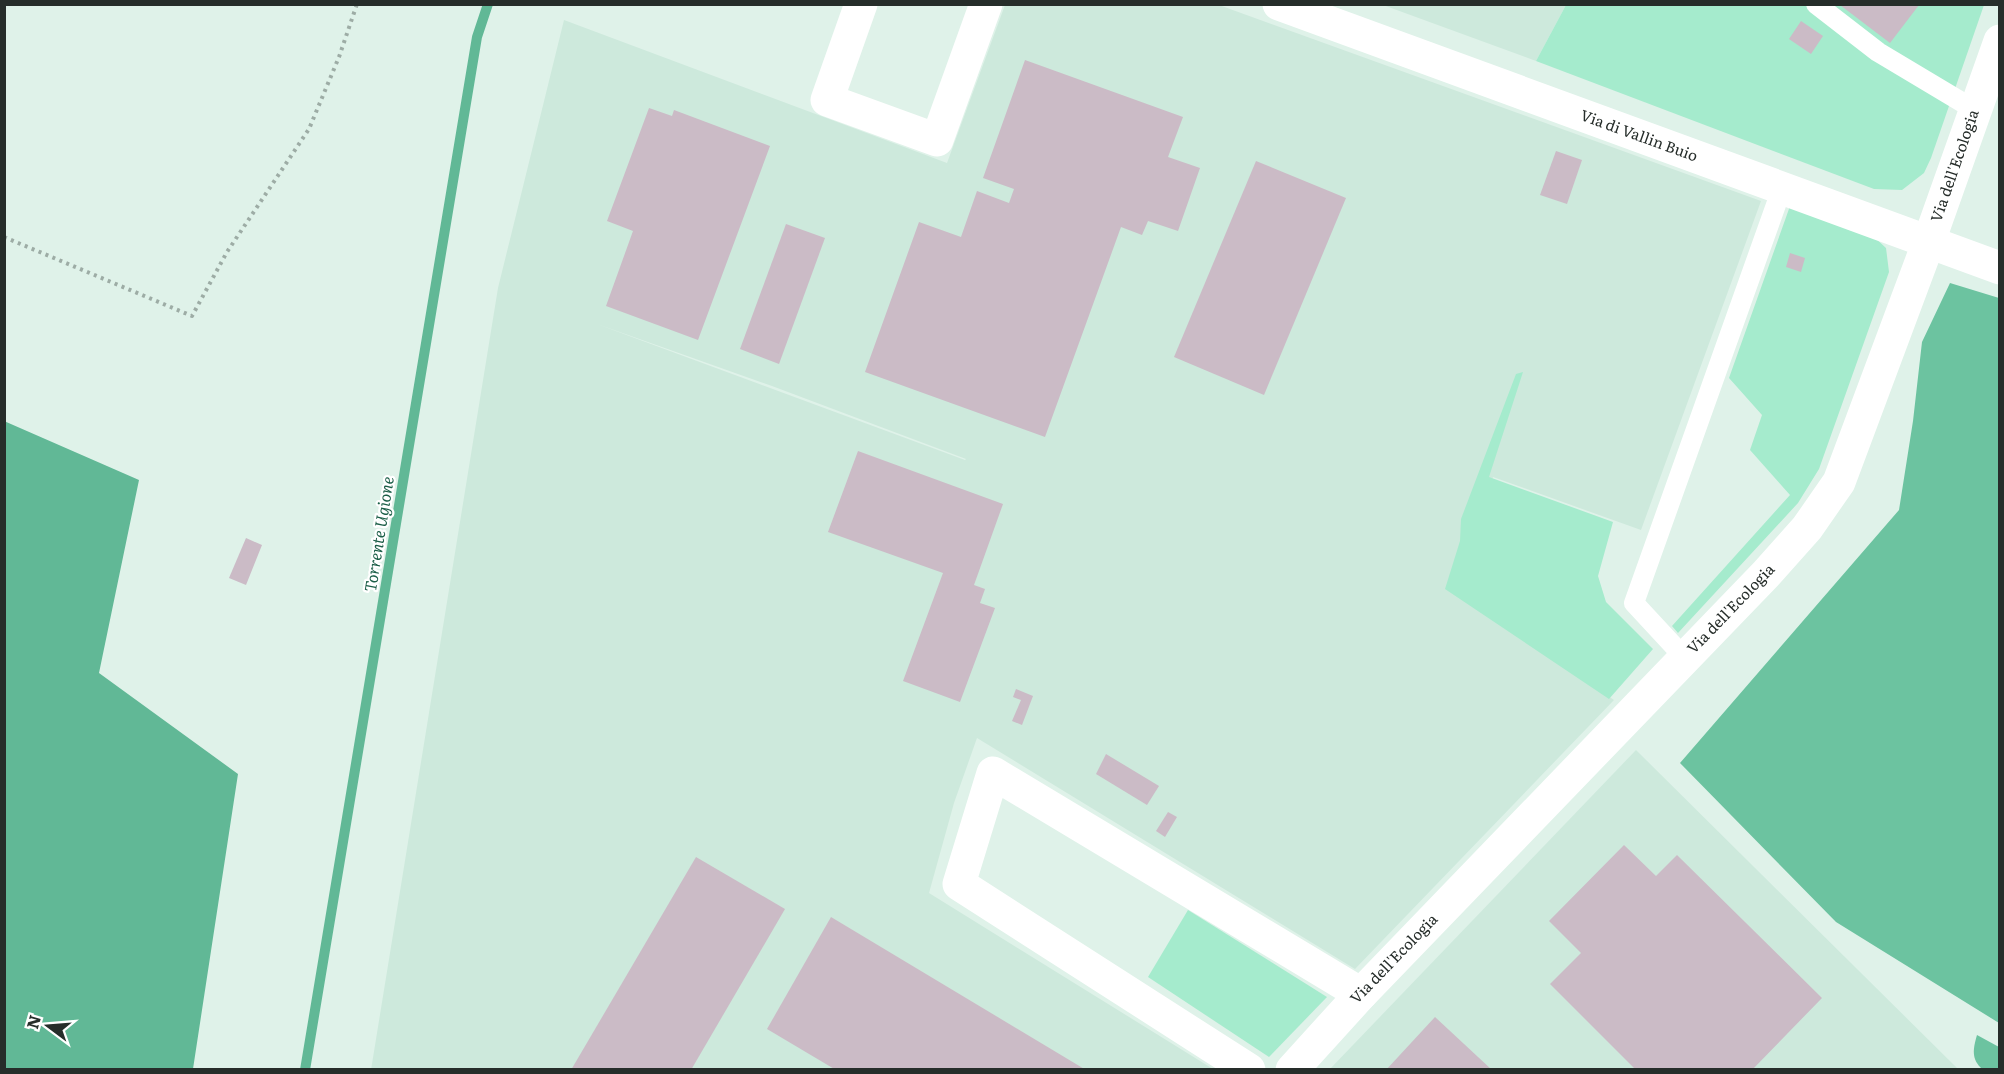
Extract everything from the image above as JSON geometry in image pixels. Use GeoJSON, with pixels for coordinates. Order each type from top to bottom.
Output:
{"type":"FeatureCollection","features":[{"type":"Feature","properties":{"kind":"street"},"geometry":{"type":"LineString","coordinates":[[861,4],[827,100],[937,140],[986,4]]}},
{"type":"Feature","properties":{"kind":"street","name":"Via di Vallin Buio"},"geometry":{"type":"LineString","coordinates":[[1279,4],[2000,268]]}},
{"type":"Feature","properties":{"kind":"street","name":"Via dell'Ecologia"},"geometry":{"type":"LineString","coordinates":[[1292,1070],[1361,994],[1808,528],[1839,482],[1929,241],[2000,41]]}},
{"type":"Feature","properties":{"kind":"street"},"geometry":{"type":"LineString","coordinates":[[1249,1070],[959,884],[993,773],[1361,994]]}},
{"type":"Feature","properties":{"kind":"lane"},"geometry":{"type":"LineString","coordinates":[[1816,4],[1878,52],[1975,110]]}},
{"type":"Feature","properties":{"kind":"lane"},"geometry":{"type":"LineString","coordinates":[[1684,657],[1634,603],[1782,188]]}},
{"type":"Feature","properties":{"kind":"path"},"geometry":{"type":"LineString","coordinates":[[4,237],[192,316],[227,252],[309,129],[339,57],[357,4]]}},
{"type":"Feature","properties":{"kind":"shaded area"},"geometry":{"type":"Polygon","coordinates":[[[1566,4],[1536,61],[1383,5],[1566,4]]]}},
{"type":"Feature","properties":{"kind":"shaded area"},"geometry":{"type":"Polygon","coordinates":[[[1005,5],[1219,5],[1761,201],[1641,530],[1493,477],[1451,591],[1614,700],[1355,969],[977,738],[954,803],[929,893],[1213,1069],[371,1070],[498,288],[564,20],[947,163],[1005,5]],[[597,324],[966,459],[772,386],[597,324]]]}},
{"type":"Feature","properties":{"kind":"shaded area"},"geometry":{"type":"Polygon","coordinates":[[[1566,5],[1984,5],[1931,158],[1924,173],[1902,190],[1874,189],[1536,61],[1566,5]]]}},
{"type":"Feature","properties":{"kind":"shaded area"},"geometry":{"type":"Polygon","coordinates":[[[1790,206],[1871,234],[1886,248],[1889,272],[1819,469],[1798,503],[1678,633],[1672,626],[1790,495],[1750,450],[1762,415],[1729,378],[1790,206]]]}},
{"type":"Feature","properties":{"kind":"shaded area"},"geometry":{"type":"Polygon","coordinates":[[[1950,283],[1999,298],[1999,1023],[1836,922],[1680,763],[1899,510],[1922,342],[1950,283]]]}},
{"type":"Feature","properties":{"kind":"shaded area"},"geometry":{"type":"Polygon","coordinates":[[[1523,372],[1489,477],[1613,522],[1598,576],[1606,602],[1653,649],[1609,699],[1445,589],[1460,541],[1461,519],[1516,374],[1523,372]]]}},
{"type":"Feature","properties":{"kind":"shaded area"},"geometry":{"type":"Polygon","coordinates":[[[4,421],[139,480],[99,673],[238,774],[193,1069],[5,1069],[4,421]]]}},
{"type":"Feature","properties":{"kind":"shaded area"},"geometry":{"type":"Polygon","coordinates":[[[1636,750],[1958,1069],[1329,1070],[1636,750]]]}},
{"type":"Feature","properties":{"kind":"shaded area"},"geometry":{"type":"Polygon","coordinates":[[[1188,910],[1327,997],[1269,1057],[1148,977],[1188,910]]]}},
{"type":"Feature","properties":{"kind":"shaded area"},"geometry":{"type":"Polygon","coordinates":[[[1977,1035],[1999,1047],[1999,1069],[1982,1069],[1978,1065],[1974,1054],[1977,1035]]]}},
{"type":"Feature","properties":{"kind":"building"},"geometry":{"type":"Polygon","coordinates":[[[1840,5],[1919,5],[1890,43],[1840,5]]]}},
{"type":"Feature","properties":{"kind":"building"},"geometry":{"type":"Polygon","coordinates":[[[1801,21],[1823,36],[1811,54],[1789,39],[1801,21]]]}},
{"type":"Feature","properties":{"kind":"building"},"geometry":{"type":"Polygon","coordinates":[[[1025,60],[1183,117],[1168,157],[1200,168],[1178,231],[1148,221],[1142,235],[1121,227],[1045,437],[865,372],[919,222],[961,237],[977,191],[1009,203],[1014,189],[983,178],[1025,60]]]}},
{"type":"Feature","properties":{"kind":"building"},"geometry":{"type":"Polygon","coordinates":[[[649,108],[672,116],[674,110],[770,146],[698,340],[606,306],[633,231],[607,221],[649,108]]]}},
{"type":"Feature","properties":{"kind":"building"},"geometry":{"type":"Polygon","coordinates":[[[1556,151],[1582,160],[1567,204],[1540,195],[1556,151]]]}},
{"type":"Feature","properties":{"kind":"building"},"geometry":{"type":"Polygon","coordinates":[[[1256,161],[1346,198],[1264,395],[1174,357],[1256,161]]]}},
{"type":"Feature","properties":{"kind":"building"},"geometry":{"type":"Polygon","coordinates":[[[786,224],[825,238],[779,364],[740,349],[786,224]]]}},
{"type":"Feature","properties":{"kind":"building"},"geometry":{"type":"Polygon","coordinates":[[[1790,253],[1805,258],[1801,272],[1786,267],[1790,253]]]}},
{"type":"Feature","properties":{"kind":"building"},"geometry":{"type":"Polygon","coordinates":[[[858,451],[1003,504],[974,585],[985,589],[980,603],[995,608],[960,702],[903,681],[943,573],[828,532],[858,451]]]}},
{"type":"Feature","properties":{"kind":"building"},"geometry":{"type":"Polygon","coordinates":[[[246,538],[262,545],[246,585],[229,578],[246,538]]]}},
{"type":"Feature","properties":{"kind":"building"},"geometry":{"type":"Polygon","coordinates":[[[1016,689],[1033,696],[1022,725],[1012,721],[1021,700],[1013,697],[1016,689]]]}},
{"type":"Feature","properties":{"kind":"building"},"geometry":{"type":"Polygon","coordinates":[[[1106,754],[1159,786],[1147,805],[1096,774],[1106,754]]]}},
{"type":"Feature","properties":{"kind":"building"},"geometry":{"type":"Polygon","coordinates":[[[1168,812],[1177,817],[1165,837],[1156,831],[1168,812]]]}},
{"type":"Feature","properties":{"kind":"building"},"geometry":{"type":"Polygon","coordinates":[[[1624,845],[1656,876],[1677,855],[1822,998],[1752,1070],[1636,1070],[1550,984],[1581,953],[1549,921],[1624,845]]]}},
{"type":"Feature","properties":{"kind":"building"},"geometry":{"type":"Polygon","coordinates":[[[696,857],[785,909],[691,1070],[571,1070],[696,857]]]}},
{"type":"Feature","properties":{"kind":"building"},"geometry":{"type":"Polygon","coordinates":[[[831,917],[1086,1070],[836,1070],[767,1029],[831,917]]]}},
{"type":"Feature","properties":{"kind":"building"},"geometry":{"type":"Polygon","coordinates":[[[1435,1017],[1492,1070],[1386,1070],[1435,1017]]]}},
{"type":"Feature","properties":{"kind":"waterway","name":"Torrente Ugione"},"geometry":{"type":"LineString","coordinates":[[305,1070],[477,37],[488,4]]}}]}
